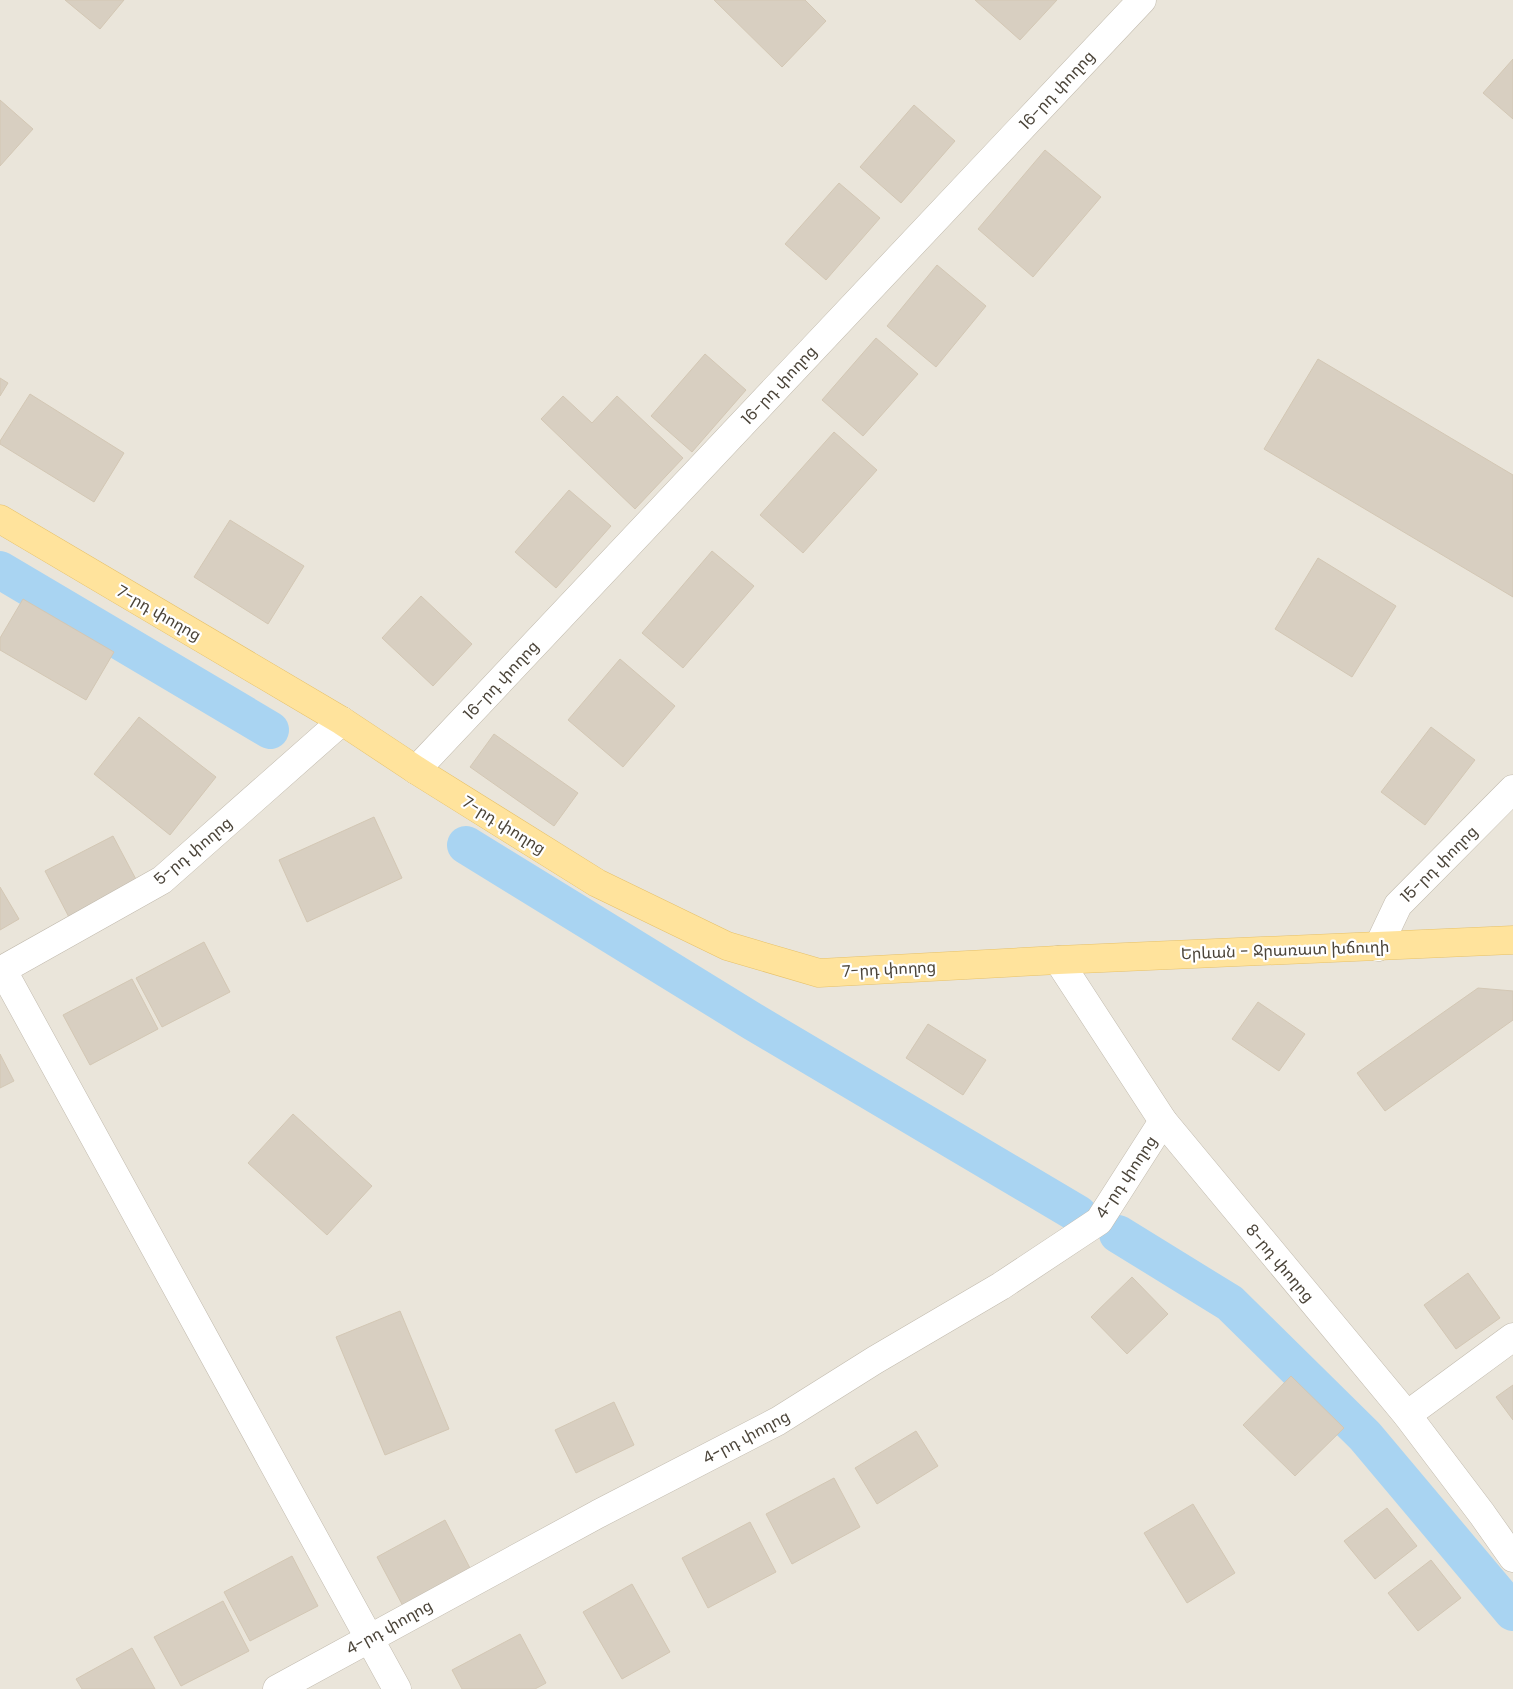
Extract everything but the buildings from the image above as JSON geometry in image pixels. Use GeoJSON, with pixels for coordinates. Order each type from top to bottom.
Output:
{"type":"FeatureCollection","features":[{"type":"Feature","properties":{"kind":"main road","name":"7-րդ փողոց"},"geometry":{"type":"LineString","coordinates":[[0,520],[342,721],[416,770],[597,883],[727,946],[819,973],[1058,960]]}},
{"type":"Feature","properties":{"kind":"main road","name":"Երևան - Ջրառատ խճուղի"},"geometry":{"type":"LineString","coordinates":[[1058,960],[1513,940]]}},
{"type":"Feature","properties":{"kind":"street","name":"16-րդ փողոց"},"geometry":{"type":"LineString","coordinates":[[416,770],[1142,0]]}},
{"type":"Feature","properties":{"kind":"street","name":"5-րդ փողոց"},"geometry":{"type":"LineString","coordinates":[[1,970],[162,880],[342,721]]}},
{"type":"Feature","properties":{"kind":"street","name":"15-րդ փողոց"},"geometry":{"type":"LineString","coordinates":[[1378,947],[1398,905],[1513,790]]}},
{"type":"Feature","properties":{"kind":"street","name":"8-րդ փողոց"},"geometry":{"type":"LineString","coordinates":[[1058,960],[1163,1121],[1407,1415],[1513,1558]]}},
{"type":"Feature","properties":{"kind":"street"},"geometry":{"type":"LineString","coordinates":[[1,970],[397,1689]]}},
{"type":"Feature","properties":{"kind":"street","name":"4-րդ փողոց"},"geometry":{"type":"LineString","coordinates":[[277,1689],[598,1514],[778,1421],[875,1360],[1001,1286],[1099,1221],[1163,1121]]}},
{"type":"Feature","properties":{"kind":"street"},"geometry":{"type":"LineString","coordinates":[[1407,1415],[1513,1337]]}},
{"type":"Feature","properties":{"kind":"shaded area"},"geometry":{"type":"Polygon","coordinates":[[[0,0],[1513,0],[1513,1689],[0,1689],[0,0]]]}},
{"type":"Feature","properties":{"kind":"waterway"},"geometry":{"type":"LineString","coordinates":[[0,570],[270,730]]}},
{"type":"Feature","properties":{"kind":"waterway"},"geometry":{"type":"LineString","coordinates":[[466,845],[752,1021],[1078,1214]]}},
{"type":"Feature","properties":{"kind":"waterway"},"geometry":{"type":"LineString","coordinates":[[1118,1234],[1230,1303],[1365,1436],[1513,1612]]}}]}
